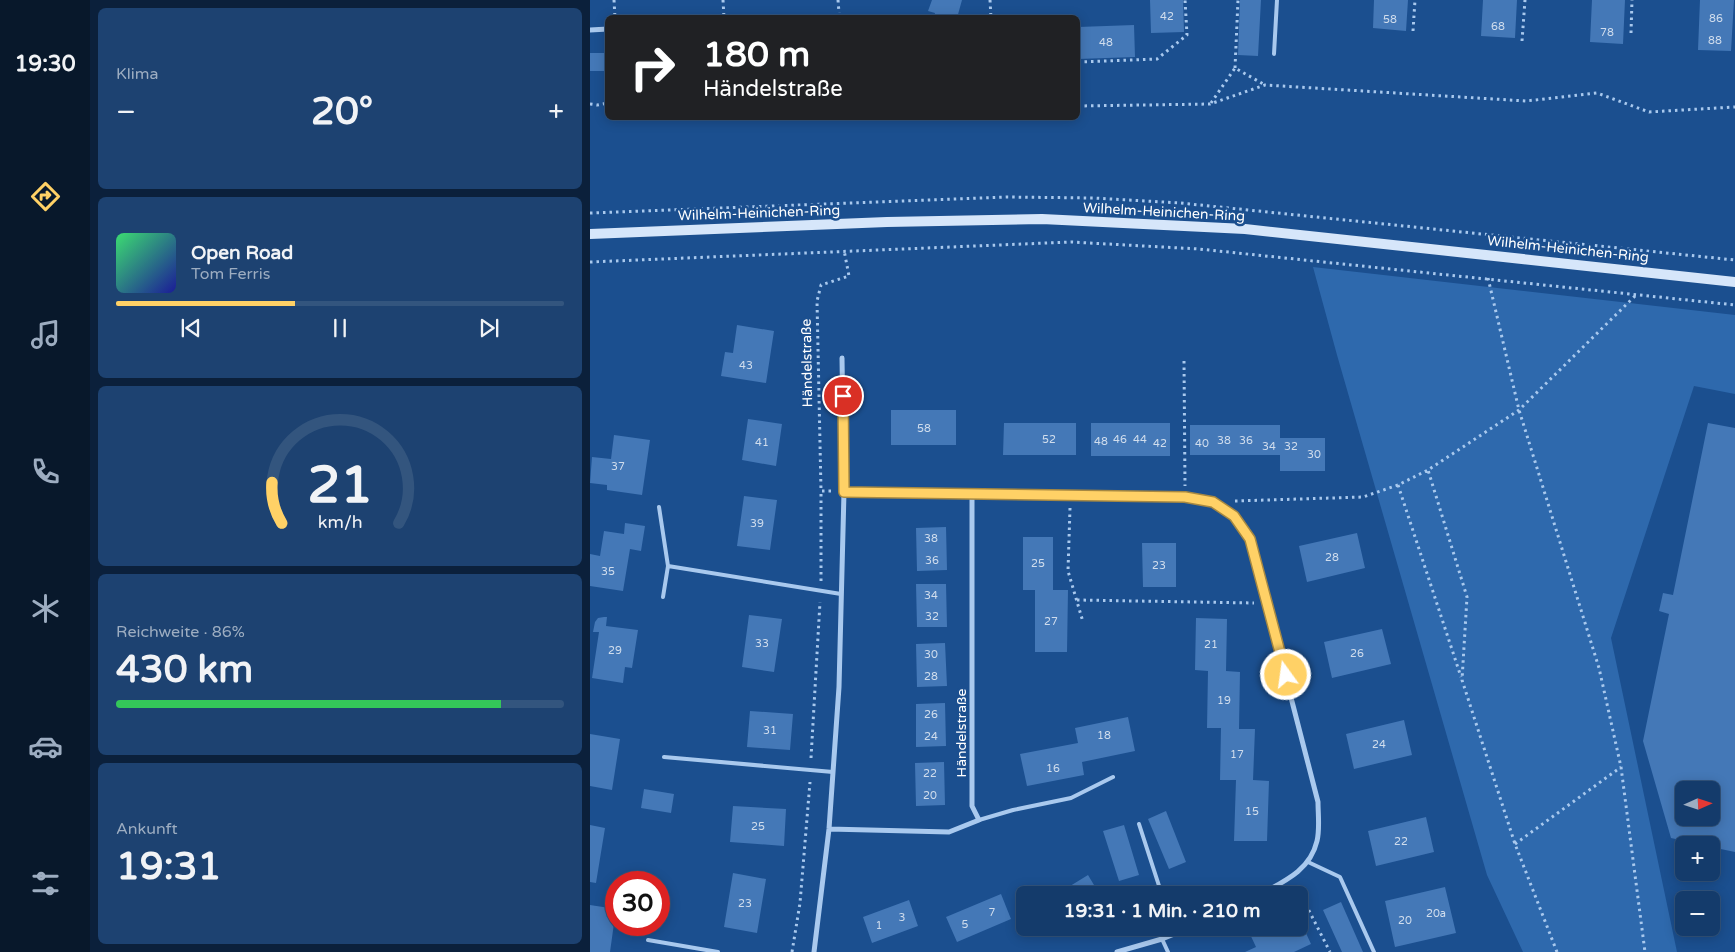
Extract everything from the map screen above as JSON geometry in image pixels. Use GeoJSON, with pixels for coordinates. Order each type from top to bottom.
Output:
{"type":"FeatureCollection","features":[{"type":"Feature","properties":{"kind":"main road","name":"Wilhelm-Heinichen-Ring"},"geometry":{"type":"LineString","coordinates":[[590,234],[887,222],[1051,220],[1245,229],[1735,282]]}},
{"type":"Feature","properties":{"kind":"street"},"geometry":{"type":"LineString","coordinates":[[590,30],[605,29]]}},
{"type":"Feature","properties":{"kind":"street"},"geometry":{"type":"LineString","coordinates":[[814,952],[829,829],[839,687],[844,492],[842,358]]}},
{"type":"Feature","properties":{"kind":"street"},"geometry":{"type":"LineString","coordinates":[[844,492],[1185,497],[1213,502],[1234,516],[1250,539],[1318,802],[1317,841],[1308,862],[1292,878],[1276,886]]}},
{"type":"Feature","properties":{"kind":"street","name":"Händelstraße"},"geometry":{"type":"LineString","coordinates":[[972,493],[972,806],[979,820]]}},
{"type":"Feature","properties":{"kind":"street"},"geometry":{"type":"LineString","coordinates":[[829,829],[949,832],[979,820]]}},
{"type":"Feature","properties":{"kind":"street"},"geometry":{"type":"LineString","coordinates":[[1117,952],[1162,939],[1166,936]]}},
{"type":"Feature","properties":{"kind":"lane"},"geometry":{"type":"LineString","coordinates":[[1274,54],[1277,0]]}},
{"type":"Feature","properties":{"kind":"lane"},"geometry":{"type":"LineString","coordinates":[[659,507],[668,566],[663,597]]}},
{"type":"Feature","properties":{"kind":"lane"},"geometry":{"type":"LineString","coordinates":[[668,566],[841,594]]}},
{"type":"Feature","properties":{"kind":"lane"},"geometry":{"type":"LineString","coordinates":[[664,757],[832,772]]}},
{"type":"Feature","properties":{"kind":"lane"},"geometry":{"type":"LineString","coordinates":[[979,820],[1013,810],[1070,798],[1113,777]]}},
{"type":"Feature","properties":{"kind":"lane"},"geometry":{"type":"LineString","coordinates":[[1138,824],[1159,886]]}},
{"type":"Feature","properties":{"kind":"lane"},"geometry":{"type":"LineString","coordinates":[[1308,862],[1340,877],[1374,952]]}},
{"type":"Feature","properties":{"kind":"lane"},"geometry":{"type":"LineString","coordinates":[[1162,939],[1168,952]]}},
{"type":"Feature","properties":{"kind":"lane"},"geometry":{"type":"LineString","coordinates":[[648,940],[718,952]]}},
{"type":"Feature","properties":{"kind":"path"},"geometry":{"type":"LineString","coordinates":[[614,0],[615,15]]}},
{"type":"Feature","properties":{"kind":"path"},"geometry":{"type":"LineString","coordinates":[[723,0],[724,15]]}},
{"type":"Feature","properties":{"kind":"path"},"geometry":{"type":"LineString","coordinates":[[838,0],[839,13]]}},
{"type":"Feature","properties":{"kind":"path"},"geometry":{"type":"LineString","coordinates":[[990,0],[990,15]]}},
{"type":"Feature","properties":{"kind":"path"},"geometry":{"type":"LineString","coordinates":[[1080,62],[1157,59],[1187,35],[1185,0]]}},
{"type":"Feature","properties":{"kind":"path"},"geometry":{"type":"LineString","coordinates":[[1210,104],[1235,68],[1238,0]]}},
{"type":"Feature","properties":{"kind":"path"},"geometry":{"type":"LineString","coordinates":[[1413,31],[1415,0]]}},
{"type":"Feature","properties":{"kind":"path"},"geometry":{"type":"LineString","coordinates":[[1522,41],[1525,0]]}},
{"type":"Feature","properties":{"kind":"path"},"geometry":{"type":"LineString","coordinates":[[1630,32],[1632,0]]}},
{"type":"Feature","properties":{"kind":"path"},"geometry":{"type":"LineString","coordinates":[[1235,68],[1265,85]]}},
{"type":"Feature","properties":{"kind":"path"},"geometry":{"type":"LineString","coordinates":[[1080,106],[1210,104],[1265,85],[1526,101],[1597,94],[1649,112],[1735,106]]}},
{"type":"Feature","properties":{"kind":"path"},"geometry":{"type":"LineString","coordinates":[[590,104],[605,104]]}},
{"type":"Feature","properties":{"kind":"path"},"geometry":{"type":"LineString","coordinates":[[590,262],[1071,242],[1200,250],[1488,278],[1735,305]]}},
{"type":"Feature","properties":{"kind":"path","name":"Händelstraße"},"geometry":{"type":"LineString","coordinates":[[792,952],[800,903],[811,770],[821,590],[817,301],[821,285],[849,276],[844,250]]}},
{"type":"Feature","properties":{"kind":"path"},"geometry":{"type":"LineString","coordinates":[[1488,278],[1519,410],[1599,668],[1620,767],[1645,952]]}},
{"type":"Feature","properties":{"kind":"path"},"geometry":{"type":"LineString","coordinates":[[1213,502],[1363,497],[1398,485],[1428,470],[1519,410],[1636,294]]}},
{"type":"Feature","properties":{"kind":"path"},"geometry":{"type":"LineString","coordinates":[[1184,361],[1185,497]]}},
{"type":"Feature","properties":{"kind":"path"},"geometry":{"type":"LineString","coordinates":[[1428,470],[1467,597],[1462,680]]}},
{"type":"Feature","properties":{"kind":"path"},"geometry":{"type":"LineString","coordinates":[[1398,485],[1515,844],[1557,952]]}},
{"type":"Feature","properties":{"kind":"path"},"geometry":{"type":"LineString","coordinates":[[821,491],[844,492]]}},
{"type":"Feature","properties":{"kind":"path"},"geometry":{"type":"LineString","coordinates":[[1070,495],[1068,571],[1083,622]]}},
{"type":"Feature","properties":{"kind":"path"},"geometry":{"type":"LineString","coordinates":[[1077,600],[1267,603]]}},
{"type":"Feature","properties":{"kind":"path"},"geometry":{"type":"LineString","coordinates":[[1515,844],[1620,767]]}},
{"type":"Feature","properties":{"kind":"path"},"geometry":{"type":"LineString","coordinates":[[1292,878],[1330,952]]}},
{"type":"Feature","properties":{"kind":"shaded area"},"geometry":{"type":"Polygon","coordinates":[[[1313,267],[1735,315],[1735,394],[1694,386],[1611,638],[1677,952],[1523,952],[1487,875],[1313,267]]]}},
{"type":"Feature","properties":{"kind":"building"},"geometry":{"type":"Polygon","coordinates":[[[932,0],[962,0],[958,15],[935,15],[935,13],[928,11],[932,0]]]}},
{"type":"Feature","properties":{"kind":"building"},"geometry":{"type":"Polygon","coordinates":[[[1150,0],[1183,0],[1184,32],[1151,33],[1150,0]]]}},
{"type":"Feature","properties":{"kind":"building"},"geometry":{"type":"Polygon","coordinates":[[[1240,0],[1261,0],[1258,56],[1238,55],[1240,0]]]}},
{"type":"Feature","properties":{"kind":"building"},"geometry":{"type":"Polygon","coordinates":[[[1374,0],[1408,0],[1406,31],[1373,28],[1374,0]]]}},
{"type":"Feature","properties":{"kind":"building"},"geometry":{"type":"Polygon","coordinates":[[[1483,0],[1517,0],[1515,38],[1481,36],[1483,0]]]}},
{"type":"Feature","properties":{"kind":"building"},"geometry":{"type":"Polygon","coordinates":[[[1592,0],[1625,0],[1623,44],[1590,42],[1592,0]]]}},
{"type":"Feature","properties":{"kind":"building"},"geometry":{"type":"Polygon","coordinates":[[[1700,0],[1734,0],[1731,51],[1698,50],[1700,0]]]}},
{"type":"Feature","properties":{"kind":"building"},"geometry":{"type":"Polygon","coordinates":[[[1134,25],[1135,57],[1080,59],[1080,27],[1134,25]]]}},
{"type":"Feature","properties":{"kind":"building"},"geometry":{"type":"Polygon","coordinates":[[[590,53],[605,53],[605,71],[590,71],[590,53]]]}},
{"type":"Feature","properties":{"kind":"building"},"geometry":{"type":"Polygon","coordinates":[[[737,325],[774,331],[766,383],[721,376],[725,352],[733,353],[737,325]]]}},
{"type":"Feature","properties":{"kind":"building"},"geometry":{"type":"Polygon","coordinates":[[[891,410],[956,410],[956,445],[891,445],[891,410]]]}},
{"type":"Feature","properties":{"kind":"building"},"geometry":{"type":"Polygon","coordinates":[[[748,419],[782,424],[776,466],[742,460],[748,419]]]}},
{"type":"Feature","properties":{"kind":"building"},"geometry":{"type":"Polygon","coordinates":[[[1004,423],[1076,423],[1076,455],[1003,455],[1004,423]]]}},
{"type":"Feature","properties":{"kind":"building"},"geometry":{"type":"Polygon","coordinates":[[[1091,423],[1170,423],[1170,456],[1091,456],[1091,423]]]}},
{"type":"Feature","properties":{"kind":"building"},"geometry":{"type":"Polygon","coordinates":[[[1708,423],[1735,428],[1735,852],[1720,849],[1720,836],[1675,836],[1675,839],[1671,838],[1643,741],[1669,614],[1659,611],[1663,593],[1673,595],[1708,423]]]}},
{"type":"Feature","properties":{"kind":"building"},"geometry":{"type":"Polygon","coordinates":[[[1190,425],[1280,425],[1280,438],[1325,438],[1325,471],[1280,471],[1280,455],[1190,455],[1190,425]]]}},
{"type":"Feature","properties":{"kind":"building"},"geometry":{"type":"Polygon","coordinates":[[[614,435],[650,440],[642,495],[607,490],[607,485],[590,483],[592,457],[611,459],[614,435]]]}},
{"type":"Feature","properties":{"kind":"building"},"geometry":{"type":"Polygon","coordinates":[[[744,496],[777,500],[770,550],[737,546],[744,496]]]}},
{"type":"Feature","properties":{"kind":"building"},"geometry":{"type":"Polygon","coordinates":[[[625,523],[645,526],[641,551],[630,549],[623,591],[590,586],[590,554],[600,556],[604,531],[624,534],[625,523]]]}},
{"type":"Feature","properties":{"kind":"building"},"geometry":{"type":"Polygon","coordinates":[[[946,527],[947,570],[917,571],[916,528],[946,527]]]}},
{"type":"Feature","properties":{"kind":"building"},"geometry":{"type":"Polygon","coordinates":[[[1357,533],[1365,568],[1307,582],[1299,546],[1357,533]]]}},
{"type":"Feature","properties":{"kind":"building"},"geometry":{"type":"Polygon","coordinates":[[[1023,537],[1053,537],[1053,590],[1068,590],[1067,652],[1035,652],[1035,590],[1023,590],[1023,537]]]}},
{"type":"Feature","properties":{"kind":"building"},"geometry":{"type":"Polygon","coordinates":[[[1142,543],[1176,543],[1176,587],[1143,587],[1142,543]]]}},
{"type":"Feature","properties":{"kind":"building"},"geometry":{"type":"Polygon","coordinates":[[[916,584],[946,584],[947,627],[917,627],[916,584]]]}},
{"type":"Feature","properties":{"kind":"building"},"geometry":{"type":"Polygon","coordinates":[[[749,615],[782,619],[774,672],[742,667],[749,615]]]}},
{"type":"Feature","properties":{"kind":"building"},"geometry":{"type":"Polygon","coordinates":[[[607,617],[606,626],[638,630],[632,668],[625,667],[623,683],[592,678],[599,632],[593,632],[595,622],[598,618],[607,617]]]}},
{"type":"Feature","properties":{"kind":"building"},"geometry":{"type":"Polygon","coordinates":[[[1196,618],[1227,619],[1226,671],[1240,672],[1239,729],[1255,729],[1253,780],[1269,781],[1267,841],[1234,841],[1236,780],[1220,780],[1221,728],[1207,728],[1208,671],[1195,670],[1196,618]]]}},
{"type":"Feature","properties":{"kind":"building"},"geometry":{"type":"Polygon","coordinates":[[[1382,629],[1391,664],[1332,678],[1324,642],[1382,629]]]}},
{"type":"Feature","properties":{"kind":"building"},"geometry":{"type":"Polygon","coordinates":[[[945,643],[947,686],[917,687],[916,644],[945,643]]]}},
{"type":"Feature","properties":{"kind":"building"},"geometry":{"type":"Polygon","coordinates":[[[945,703],[946,746],[916,747],[916,704],[945,703]]]}},
{"type":"Feature","properties":{"kind":"building"},"geometry":{"type":"Polygon","coordinates":[[[750,711],[793,714],[790,750],[747,747],[750,711]]]}},
{"type":"Feature","properties":{"kind":"building"},"geometry":{"type":"Polygon","coordinates":[[[1128,717],[1135,751],[1082,762],[1084,775],[1027,786],[1020,754],[1078,743],[1075,728],[1128,717]]]}},
{"type":"Feature","properties":{"kind":"building"},"geometry":{"type":"Polygon","coordinates":[[[1404,720],[1412,755],[1354,769],[1346,734],[1404,720]]]}},
{"type":"Feature","properties":{"kind":"building"},"geometry":{"type":"Polygon","coordinates":[[[590,734],[620,739],[612,790],[590,786],[590,734]]]}},
{"type":"Feature","properties":{"kind":"building"},"geometry":{"type":"Polygon","coordinates":[[[944,762],[945,805],[916,806],[915,763],[944,762]]]}},
{"type":"Feature","properties":{"kind":"building"},"geometry":{"type":"Polygon","coordinates":[[[644,789],[674,794],[671,813],[641,808],[644,789]]]}},
{"type":"Feature","properties":{"kind":"building"},"geometry":{"type":"Polygon","coordinates":[[[733,806],[786,809],[784,846],[730,842],[733,806]]]}},
{"type":"Feature","properties":{"kind":"building"},"geometry":{"type":"Polygon","coordinates":[[[1166,811],[1186,862],[1169,869],[1148,819],[1166,811]]]}},
{"type":"Feature","properties":{"kind":"building"},"geometry":{"type":"Polygon","coordinates":[[[1426,817],[1434,852],[1376,866],[1368,831],[1426,817]]]}},
{"type":"Feature","properties":{"kind":"building"},"geometry":{"type":"Polygon","coordinates":[[[590,825],[605,828],[596,883],[590,882],[590,825]]]}},
{"type":"Feature","properties":{"kind":"building"},"geometry":{"type":"Polygon","coordinates":[[[1124,825],[1139,875],[1119,881],[1103,831],[1124,825]]]}},
{"type":"Feature","properties":{"kind":"building"},"geometry":{"type":"Polygon","coordinates":[[[733,873],[766,879],[757,933],[724,927],[733,873]]]}},
{"type":"Feature","properties":{"kind":"building"},"geometry":{"type":"Polygon","coordinates":[[[1088,875],[1095,886],[1070,886],[1088,875]]]}},
{"type":"Feature","properties":{"kind":"building"},"geometry":{"type":"Polygon","coordinates":[[[1445,887],[1456,933],[1395,947],[1385,901],[1445,887]]]}},
{"type":"Feature","properties":{"kind":"building"},"geometry":{"type":"Polygon","coordinates":[[[1001,894],[1011,919],[957,942],[946,917],[1001,894]]]}},
{"type":"Feature","properties":{"kind":"building"},"geometry":{"type":"Polygon","coordinates":[[[909,900],[918,926],[872,943],[863,917],[909,900]]]}},
{"type":"Feature","properties":{"kind":"building"},"geometry":{"type":"Polygon","coordinates":[[[1341,902],[1363,952],[1342,952],[1323,910],[1341,902]]]}},
{"type":"Feature","properties":{"kind":"building"},"geometry":{"type":"Polygon","coordinates":[[[590,905],[605,907],[605,936],[612,936],[610,952],[590,952],[590,905]]]}},
{"type":"Feature","properties":{"kind":"building"},"geometry":{"type":"Polygon","coordinates":[[[1251,936],[1307,936],[1311,944],[1294,952],[1245,952],[1256,947],[1251,936]]]}},
{"type":"Feature","properties":{"kind":"route"},"geometry":{"type":"LineString","coordinates":[[843,396],[844,492],[1185,497],[1213,502],[1234,516],[1250,539],[1286,675]]}}]}
